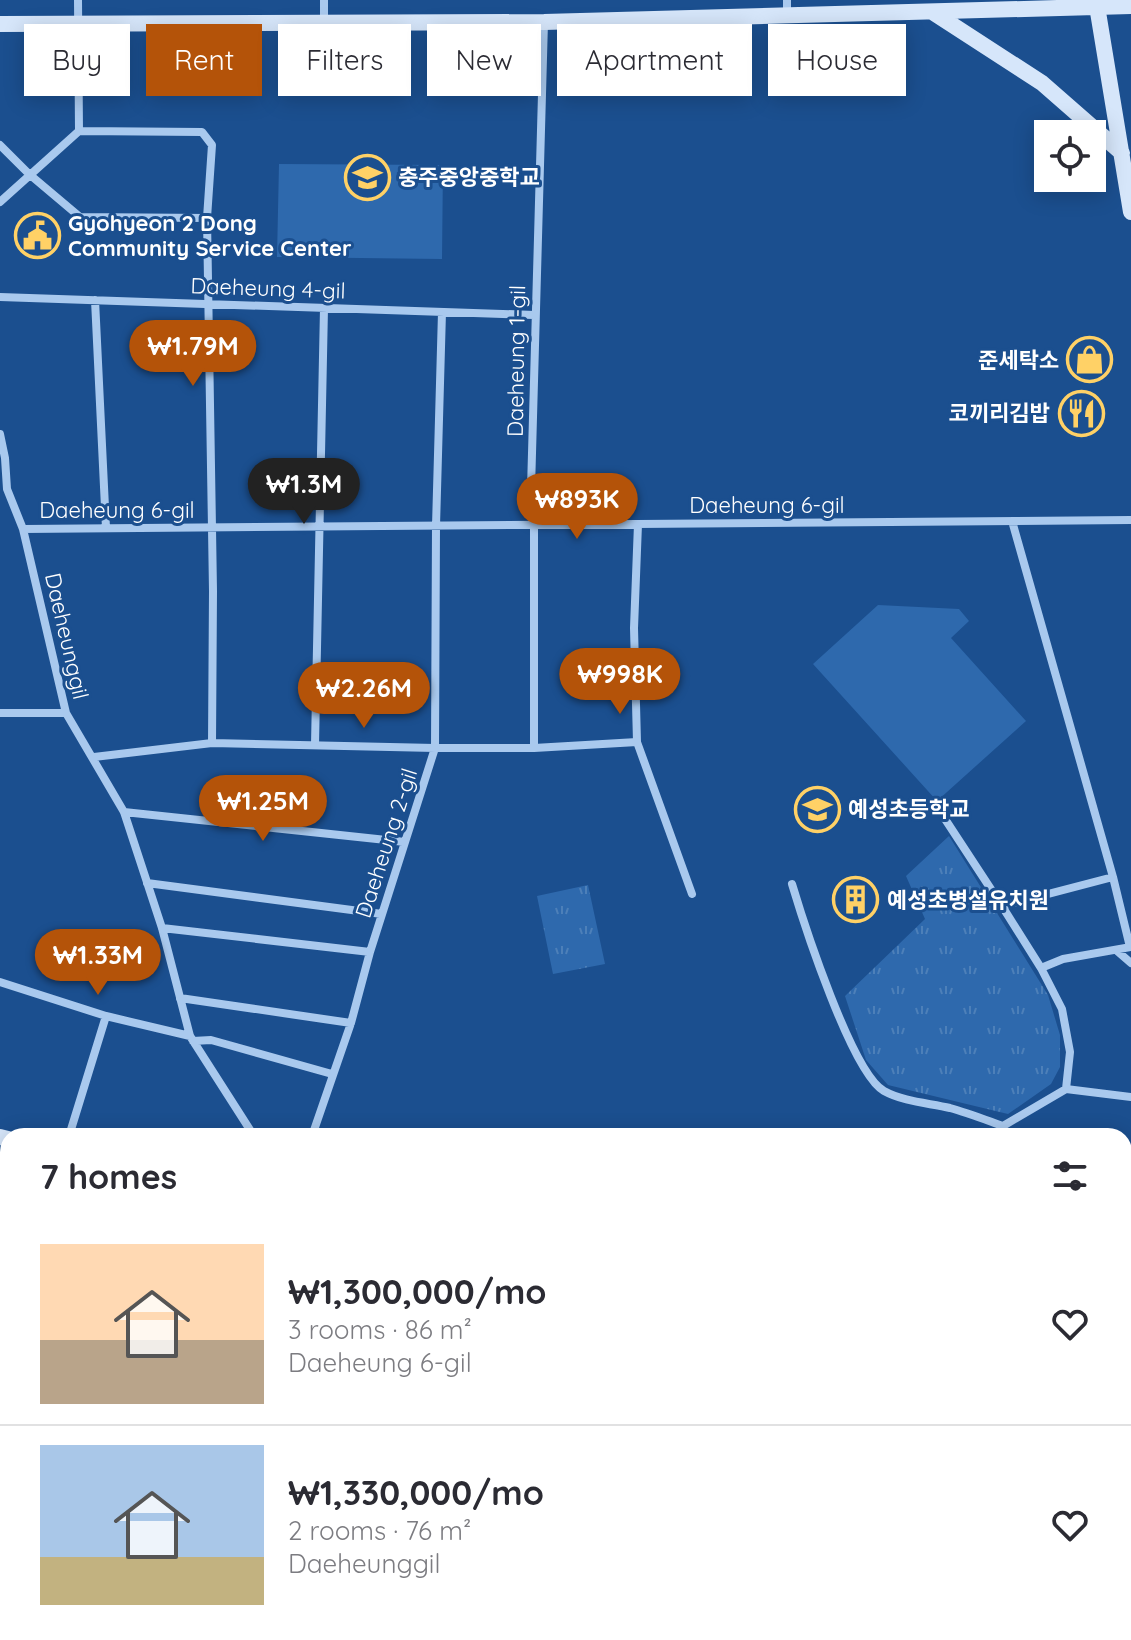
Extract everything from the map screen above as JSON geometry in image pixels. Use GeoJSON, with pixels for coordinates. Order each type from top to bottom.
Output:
{"type":"FeatureCollection","features":[{"type":"Feature","properties":{"kind":"street"},"geometry":{"type":"LineString","coordinates":[[0,202],[79,131],[78,0]]}},
{"type":"Feature","properties":{"kind":"street"},"geometry":{"type":"LineString","coordinates":[[324,0],[324,22]]}},
{"type":"Feature","properties":{"kind":"street"},"geometry":{"type":"LineString","coordinates":[[934,13],[948,0]]}},
{"type":"Feature","properties":{"kind":"street"},"geometry":{"type":"LineString","coordinates":[[2,24],[544,22],[787,8],[934,13],[1097,4],[1131,6]]}},
{"type":"Feature","properties":{"kind":"street"},"geometry":{"type":"LineString","coordinates":[[1097,4],[1131,212]]}},
{"type":"Feature","properties":{"kind":"street"},"geometry":{"type":"LineString","coordinates":[[934,13],[1042,83],[1122,153]]}},
{"type":"Feature","properties":{"kind":"street","name":"Daeheung 1-gil"},"geometry":{"type":"LineString","coordinates":[[534,748],[534,525],[531,489],[544,22]]}},
{"type":"Feature","properties":{"kind":"street","name":"Daeheung 6-gil"},"geometry":{"type":"LineString","coordinates":[[79,131],[202,132],[212,145],[207,218],[212,743]]}},
{"type":"Feature","properties":{"kind":"street"},"geometry":{"type":"LineString","coordinates":[[1122,153],[1131,137]]}},
{"type":"Feature","properties":{"kind":"street"},"geometry":{"type":"LineString","coordinates":[[0,145],[80,217],[207,218]]}},
{"type":"Feature","properties":{"kind":"street","name":"Daeheung 4-gil"},"geometry":{"type":"LineString","coordinates":[[0,297],[534,315]]}},
{"type":"Feature","properties":{"kind":"street"},"geometry":{"type":"LineString","coordinates":[[95,300],[106,528]]}},
{"type":"Feature","properties":{"kind":"street"},"geometry":{"type":"LineString","coordinates":[[315,745],[324,308]]}},
{"type":"Feature","properties":{"kind":"street","name":"Daeheung 2-gil"},"geometry":{"type":"LineString","coordinates":[[315,1128],[351,1023],[370,952],[435,748],[436,526],[442,312]]}},
{"type":"Feature","properties":{"kind":"street","name":"Daeheunggil"},"geometry":{"type":"LineString","coordinates":[[0,434],[5,458],[4,487],[23,529],[66,713],[124,812],[162,928],[192,1038],[249,1128]]}},
{"type":"Feature","properties":{"kind":"street","name":"Daeheung 6-gil"},"geometry":{"type":"LineString","coordinates":[[23,529],[1131,520]]}},
{"type":"Feature","properties":{"kind":"street"},"geometry":{"type":"LineString","coordinates":[[1012,521],[1130,947],[1063,959],[1041,968]]}},
{"type":"Feature","properties":{"kind":"street"},"geometry":{"type":"LineString","coordinates":[[638,524],[634,628],[637,742],[692,894]]}},
{"type":"Feature","properties":{"kind":"street"},"geometry":{"type":"LineString","coordinates":[[0,713],[66,713]]}},
{"type":"Feature","properties":{"kind":"street"},"geometry":{"type":"LineString","coordinates":[[94,757],[212,743],[534,748],[637,742]]}},
{"type":"Feature","properties":{"kind":"street"},"geometry":{"type":"LineString","coordinates":[[124,812],[405,842]]}},
{"type":"Feature","properties":{"kind":"street"},"geometry":{"type":"LineString","coordinates":[[945,819],[1041,968],[1062,1009],[1070,1052],[1066,1089]]}},
{"type":"Feature","properties":{"kind":"street"},"geometry":{"type":"LineString","coordinates":[[1002,906],[1113,877]]}},
{"type":"Feature","properties":{"kind":"street"},"geometry":{"type":"LineString","coordinates":[[147,883],[382,914]]}},
{"type":"Feature","properties":{"kind":"street"},"geometry":{"type":"LineString","coordinates":[[792,884],[808,939],[855,1053],[866,1072],[883,1090],[906,1099],[953,1109],[997,1128]]}},
{"type":"Feature","properties":{"kind":"street"},"geometry":{"type":"LineString","coordinates":[[162,928],[370,952]]}},
{"type":"Feature","properties":{"kind":"street"},"geometry":{"type":"LineString","coordinates":[[1116,950],[1131,963]]}},
{"type":"Feature","properties":{"kind":"street"},"geometry":{"type":"LineString","coordinates":[[0,982],[106,1016],[211,1040],[332,1074]]}},
{"type":"Feature","properties":{"kind":"street"},"geometry":{"type":"LineString","coordinates":[[180,998],[351,1023]]}},
{"type":"Feature","properties":{"kind":"street"},"geometry":{"type":"LineString","coordinates":[[71,1128],[106,1016]]}},
{"type":"Feature","properties":{"kind":"street"},"geometry":{"type":"LineString","coordinates":[[1008,1128],[1066,1089],[1131,1097]]}},
{"type":"Feature","properties":{"kind":"green space"},"geometry":{"type":"Polygon","coordinates":[[[279,164],[443,165],[442,259],[277,257],[279,164]]]}},
{"type":"Feature","properties":{"kind":"green space"},"geometry":{"type":"Polygon","coordinates":[[[878,605],[959,609],[969,621],[951,638],[1026,721],[937,801],[813,664],[878,605]]]}},
{"type":"Feature","properties":{"kind":"green space"},"geometry":{"type":"Polygon","coordinates":[[[949,836],[1048,995],[1060,1035],[1060,1067],[1051,1084],[1008,1114],[888,1085],[866,1060],[845,996],[925,919],[906,876],[949,836]]]}},
{"type":"Feature","properties":{"kind":"green space"},"geometry":{"type":"Polygon","coordinates":[[[588,885],[605,964],[553,974],[537,896],[588,885]]]}},
{"type":"Feature","properties":{"kind":"place","name":"충주중앙중학교"},"geometry":{"type":"Point","coordinates":[367,177]}},
{"type":"Feature","properties":{"kind":"place","name":"Gyohyeon 2 Dong Community Service Center"},"geometry":{"type":"Point","coordinates":[37,236]}},
{"type":"Feature","properties":{"kind":"place","name":"준세탁소"},"geometry":{"type":"Point","coordinates":[1090,360]}},
{"type":"Feature","properties":{"kind":"place","name":"코끼리김밥"},"geometry":{"type":"Point","coordinates":[1081,413]}},
{"type":"Feature","properties":{"kind":"place","name":"예성초등학교"},"geometry":{"type":"Point","coordinates":[817,809]}},
{"type":"Feature","properties":{"kind":"place","name":"예성초병설유치원"},"geometry":{"type":"Point","coordinates":[856,900]}}]}
